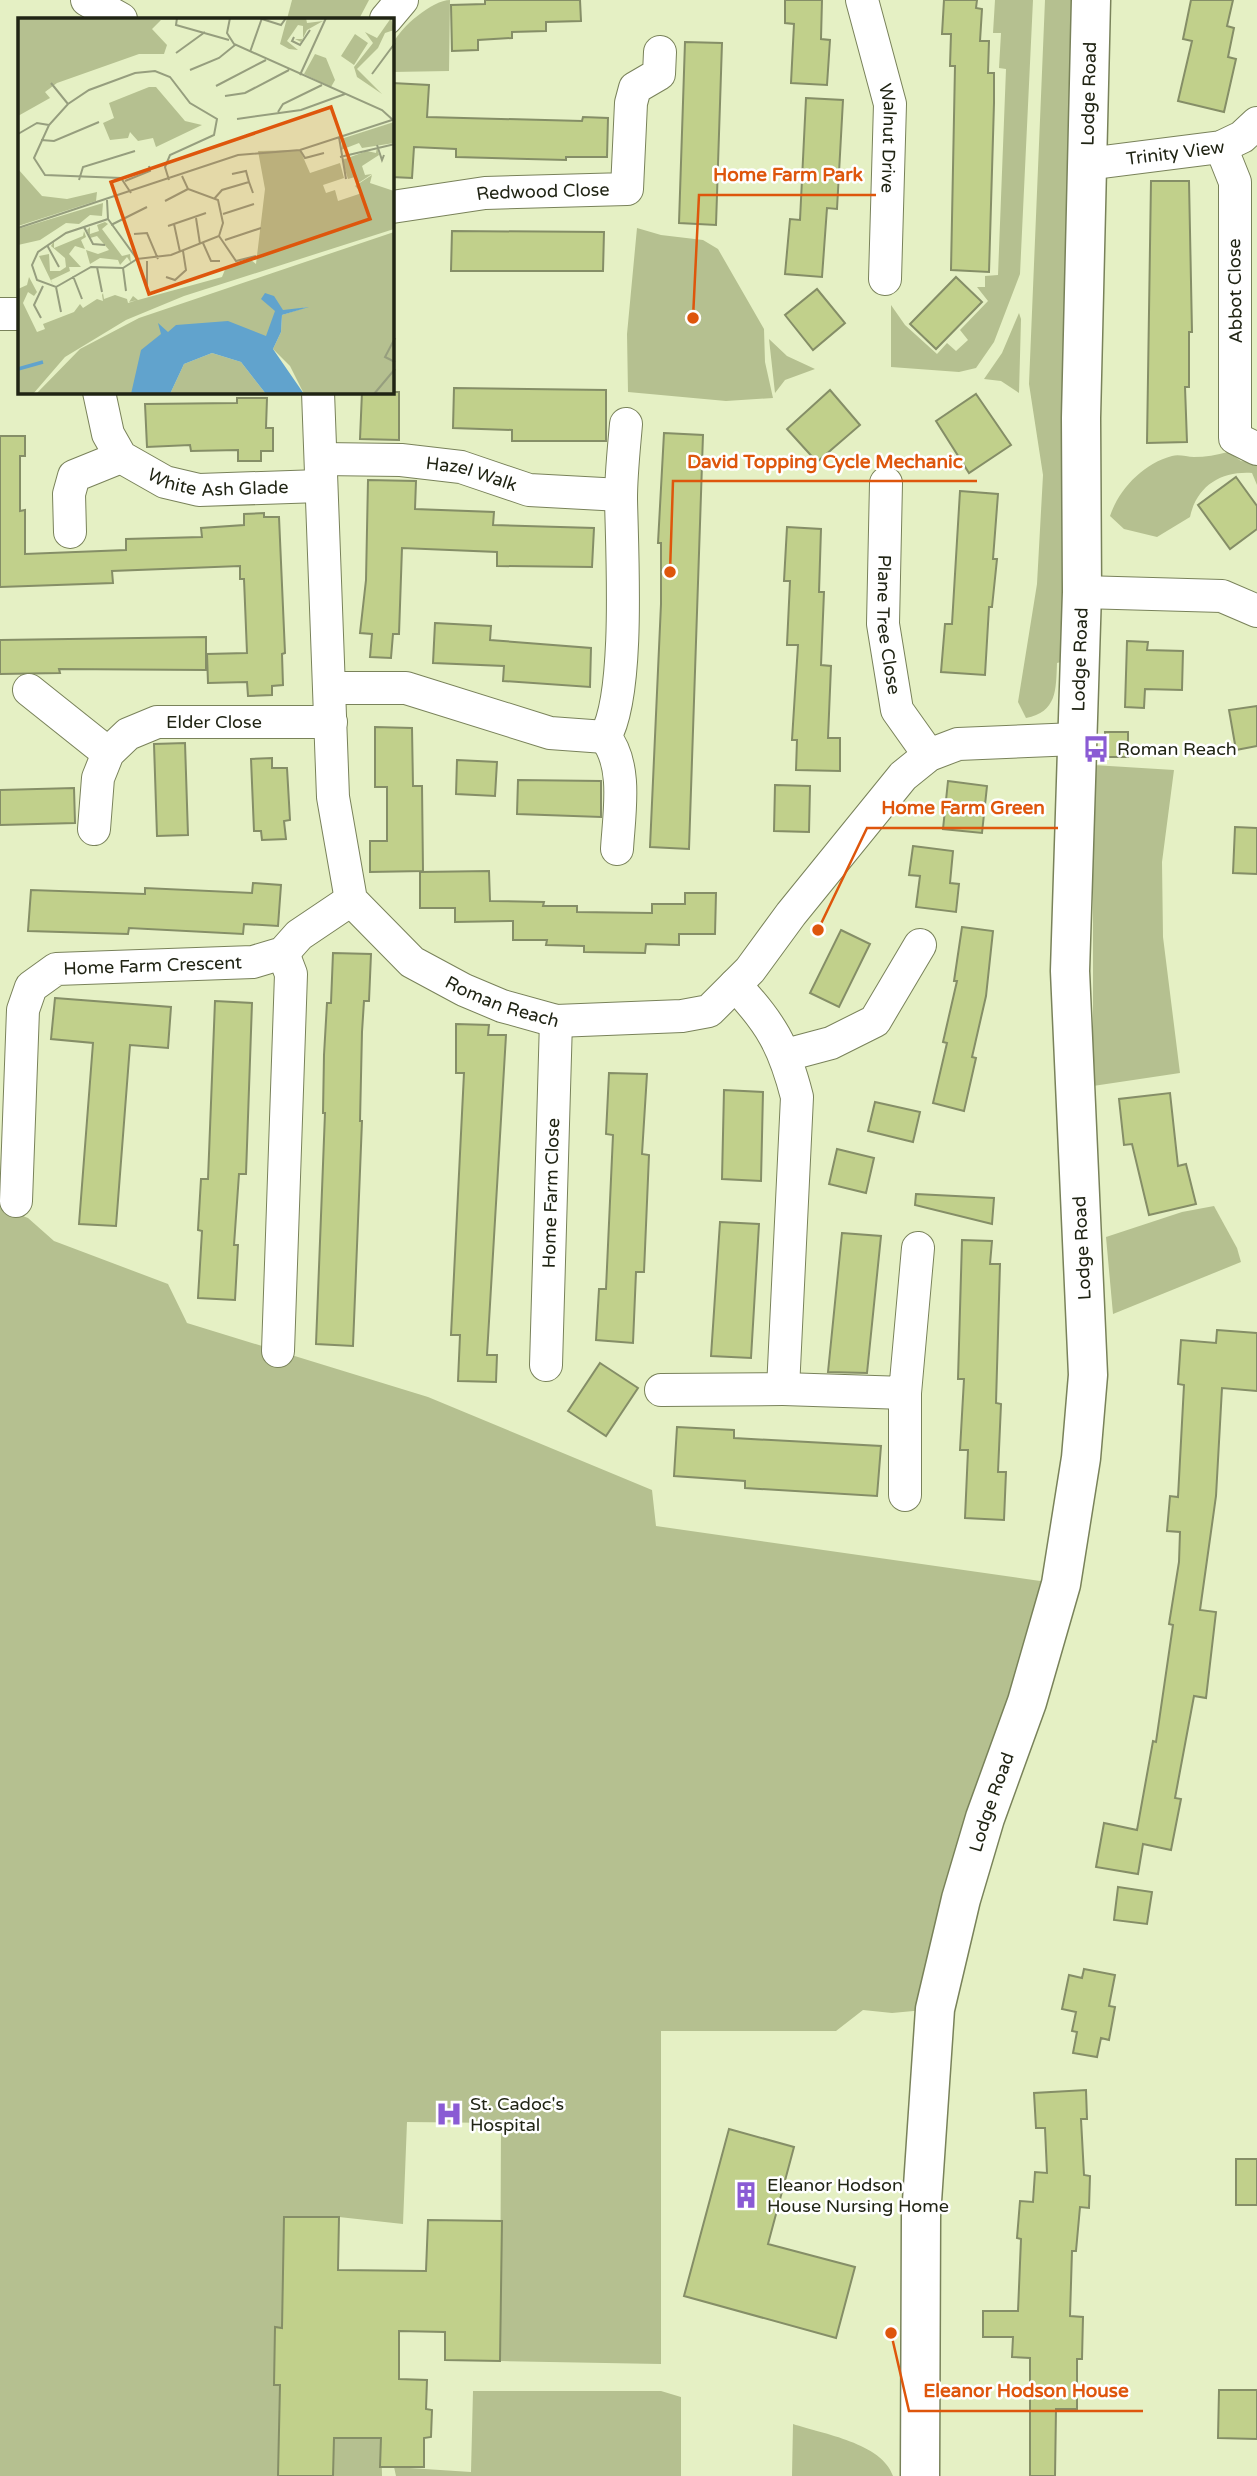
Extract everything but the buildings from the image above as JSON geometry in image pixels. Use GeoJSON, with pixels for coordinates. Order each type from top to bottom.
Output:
{"type":"FeatureCollection","features":[{"type":"Feature","properties":{"kind":"street"},"geometry":{"type":"LineString","coordinates":[[87,0],[119,18]]}},
{"type":"Feature","properties":{"kind":"street"},"geometry":{"type":"LineString","coordinates":[[387,18],[402,0]]}},
{"type":"Feature","properties":{"kind":"street","name":"Walnut Drive"},"geometry":{"type":"LineString","coordinates":[[862,0],[890,104],[885,279]]}},
{"type":"Feature","properties":{"kind":"street","name":"Lodge Road"},"geometry":{"type":"LineString","coordinates":[[920,2476],[921,2216],[935,2009],[964,1886],[985,1818],[1027,1702],[1061,1584],[1086,1409],[1088,1375],[1070,971],[1082,592],[1081,418],[1091,0]]}},
{"type":"Feature","properties":{"kind":"street","name":"Redwood Close"},"geometry":{"type":"LineString","coordinates":[[394,207],[485,193],[627,189],[631,103],[635,88],[660,74],[660,52]]}},
{"type":"Feature","properties":{"kind":"street","name":"Trinity View"},"geometry":{"type":"LineString","coordinates":[[1087,164],[1221,147],[1242,137],[1257,123]]}},
{"type":"Feature","properties":{"kind":"street","name":"Abbot Close"},"geometry":{"type":"LineString","coordinates":[[1221,147],[1235,182],[1245,315],[1246,443]]}},
{"type":"Feature","properties":{"kind":"street"},"geometry":{"type":"LineString","coordinates":[[0,314],[18,314]]}},
{"type":"Feature","properties":{"kind":"street"},"geometry":{"type":"LineString","coordinates":[[69,532],[69,495],[74,476],[121,457],[108,434],[99,394]]}},
{"type":"Feature","properties":{"kind":"street"},"geometry":{"type":"LineString","coordinates":[[318,394],[334,797],[351,900]]}},
{"type":"Feature","properties":{"kind":"street"},"geometry":{"type":"LineString","coordinates":[[605,737],[613,723],[620,665],[621,495],[626,424]]}},
{"type":"Feature","properties":{"kind":"street","name":"White Ash Glade"},"geometry":{"type":"LineString","coordinates":[[121,457],[165,482],[199,490],[321,472]]}},
{"type":"Feature","properties":{"kind":"street","name":"Hazel Walk"},"geometry":{"type":"LineString","coordinates":[[321,472],[401,460],[449,466],[529,490],[621,495]]}},
{"type":"Feature","properties":{"kind":"street","name":"Plane Tree Close"},"geometry":{"type":"LineString","coordinates":[[886,483],[883,624],[897,710],[929,755]]}},
{"type":"Feature","properties":{"kind":"street"},"geometry":{"type":"LineString","coordinates":[[1082,592],[1222,596],[1257,611]]}},
{"type":"Feature","properties":{"kind":"street"},"geometry":{"type":"LineString","coordinates":[[330,688],[406,688],[550,733],[605,737],[615,749],[618,769],[617,849]]}},
{"type":"Feature","properties":{"kind":"street"},"geometry":{"type":"LineString","coordinates":[[29,690],[108,753],[98,778],[94,829]]}},
{"type":"Feature","properties":{"kind":"street","name":"Elder Close"},"geometry":{"type":"LineString","coordinates":[[108,753],[128,734],[157,722],[331,722]]}},
{"type":"Feature","properties":{"kind":"street","name":"Roman Reach"},"geometry":{"type":"LineString","coordinates":[[351,900],[412,962],[489,1000],[556,1021],[682,1016],[709,1011],[750,970],[869,815],[903,776],[929,755],[958,744],[1076,739]]}},
{"type":"Feature","properties":{"kind":"street","name":"Home Farm Crescent"},"geometry":{"type":"LineString","coordinates":[[16,1200],[23,1010],[31,987],[56,969],[253,962],[283,953],[299,935],[351,900]]}},
{"type":"Feature","properties":{"kind":"street"},"geometry":{"type":"LineString","coordinates":[[786,1055],[831,1043],[875,1021],[920,945]]}},
{"type":"Feature","properties":{"kind":"street"},"geometry":{"type":"LineString","coordinates":[[278,1351],[291,974],[283,953]]}},
{"type":"Feature","properties":{"kind":"street"},"geometry":{"type":"LineString","coordinates":[[735,985],[763,1015],[786,1055],[797,1097],[783,1389]]}},
{"type":"Feature","properties":{"kind":"street","name":"Home Farm Close"},"geometry":{"type":"LineString","coordinates":[[546,1365],[556,1021]]}},
{"type":"Feature","properties":{"kind":"street"},"geometry":{"type":"LineString","coordinates":[[905,1495],[905,1393],[918,1248]]}},
{"type":"Feature","properties":{"kind":"street"},"geometry":{"type":"LineString","coordinates":[[661,1390],[783,1389],[905,1393]]}},
{"type":"Feature","properties":{"kind":"green space"},"geometry":{"type":"Polygon","coordinates":[[[292,0],[369,0],[360,18],[287,18],[292,0]]]}},
{"type":"Feature","properties":{"kind":"green space"},"geometry":{"type":"Polygon","coordinates":[[[450,0],[449,71],[394,72],[394,43],[397,37],[426,9],[450,0]]]}},
{"type":"Feature","properties":{"kind":"green space"},"geometry":{"type":"Polygon","coordinates":[[[995,0],[1033,0],[1020,274],[994,342],[976,368],[959,372],[891,367],[891,305],[905,325],[937,354],[947,343],[956,351],[968,340],[960,330],[988,301],[977,287],[985,287],[985,276],[998,275],[1006,69],[999,68],[1001,33],[993,33],[995,0]]]}},
{"type":"Feature","properties":{"kind":"green space"},"geometry":{"type":"Polygon","coordinates":[[[1045,0],[1075,0],[1061,662],[1057,663],[1055,691],[1049,705],[1044,711],[1026,718],[1018,702],[1037,584],[1043,475],[1029,384],[1045,0]]]}},
{"type":"Feature","properties":{"kind":"green space"},"geometry":{"type":"Polygon","coordinates":[[[637,228],[661,235],[703,240],[718,249],[764,329],[765,362],[773,398],[726,401],[628,392],[627,334],[637,228]]]}},
{"type":"Feature","properties":{"kind":"green space"},"geometry":{"type":"Polygon","coordinates":[[[1019,313],[1019,393],[1001,381],[984,379],[1002,353],[1019,313]]]}},
{"type":"Feature","properties":{"kind":"green space"},"geometry":{"type":"Polygon","coordinates":[[[769,339],[787,356],[815,369],[785,380],[775,393],[769,339]]]}},
{"type":"Feature","properties":{"kind":"green space"},"geometry":{"type":"Polygon","coordinates":[[[1228,452],[1241,461],[1257,463],[1257,485],[1252,473],[1231,475],[1212,482],[1198,496],[1190,517],[1157,537],[1124,529],[1110,516],[1120,496],[1134,478],[1162,459],[1175,455],[1202,457],[1228,452]]]}},
{"type":"Feature","properties":{"kind":"green space"},"geometry":{"type":"Polygon","coordinates":[[[1093,765],[1174,770],[1162,862],[1163,937],[1180,1073],[1093,1086],[1093,765]]]}},
{"type":"Feature","properties":{"kind":"green space"},"geometry":{"type":"Polygon","coordinates":[[[1214,1206],[1237,1248],[1241,1262],[1113,1314],[1106,1237],[1182,1212],[1214,1206]]]}},
{"type":"Feature","properties":{"kind":"green space"},"geometry":{"type":"Polygon","coordinates":[[[0,1207],[28,1218],[54,1241],[168,1284],[187,1323],[428,1397],[652,1490],[656,1526],[1061,1584],[935,2009],[892,2013],[863,2010],[836,2031],[661,2031],[661,2364],[500,2361],[501,2123],[407,2122],[403,2224],[339,2217],[284,2217],[282,2328],[275,2328],[274,2385],[280,2385],[278,2476],[0,2476],[0,1207]]]}},
{"type":"Feature","properties":{"kind":"green space"},"geometry":{"type":"Polygon","coordinates":[[[473,2391],[661,2391],[681,2397],[681,2476],[396,2476],[394,2467],[471,2472],[473,2391]]]}},
{"type":"Feature","properties":{"kind":"green space"},"geometry":{"type":"Polygon","coordinates":[[[793,2424],[850,2441],[864,2448],[877,2455],[893,2476],[792,2476],[793,2424]]]}},
{"type":"Feature","properties":{"kind":"green space"},"geometry":{"type":"Polygon","coordinates":[[[334,2438],[381,2438],[382,2476],[333,2476],[334,2438]]]}},
{"type":"Feature","properties":{"kind":"place","name":"Home Farm Park"},"geometry":{"type":"Point","coordinates":[693,318]}},
{"type":"Feature","properties":{"kind":"place","name":"David Topping Cycle Mechanic"},"geometry":{"type":"Point","coordinates":[670,572]}},
{"type":"Feature","properties":{"kind":"place","name":"Roman Reach"},"geometry":{"type":"Point","coordinates":[1096,749]}},
{"type":"Feature","properties":{"kind":"place","name":"Home Farm Green"},"geometry":{"type":"Point","coordinates":[818,930]}},
{"type":"Feature","properties":{"kind":"place","name":"St. Cadoc's Hospital"},"geometry":{"type":"Point","coordinates":[449,2114]}},
{"type":"Feature","properties":{"kind":"place","name":"Eleanor Hodson House Nursing Home"},"geometry":{"type":"Point","coordinates":[746,2195]}},
{"type":"Feature","properties":{"kind":"place","name":"Eleanor Hodson House"},"geometry":{"type":"Point","coordinates":[891,2333]}}]}
